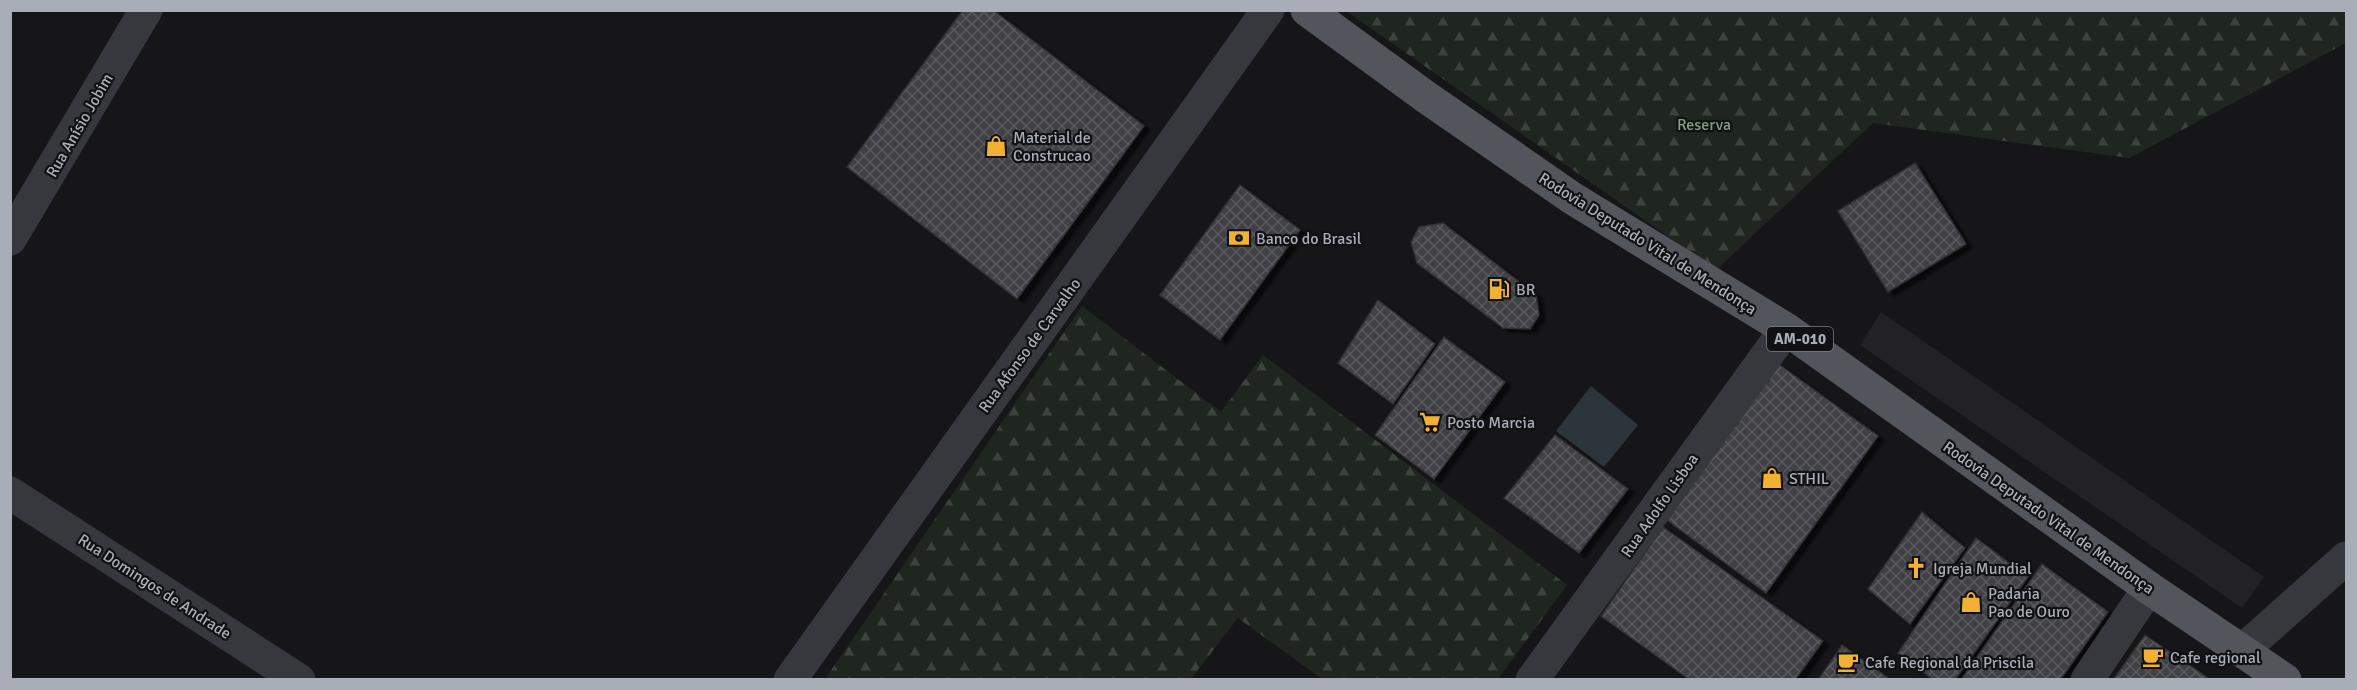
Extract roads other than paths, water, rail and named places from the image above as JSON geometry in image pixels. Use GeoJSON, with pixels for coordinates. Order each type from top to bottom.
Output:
{"type":"FeatureCollection","features":[{"type":"Feature","properties":{"kind":"main road","name":"Rodovia Deputado Vital de Mendonça"},"geometry":{"type":"LineString","coordinates":[[1307,10],[1426,97],[1572,198],[1786,329],[2149,588],[2285,680]]}},
{"type":"Feature","properties":{"kind":"street","name":"Rua Anísio Jobim"},"geometry":{"type":"LineString","coordinates":[[10,239],[146,10]]}},
{"type":"Feature","properties":{"kind":"street","name":"Rua Afonso de Carvalho"},"geometry":{"type":"LineString","coordinates":[[790,680],[1268,10]]}},
{"type":"Feature","properties":{"kind":"street","name":"Rua Adolfo Lisboa"},"geometry":{"type":"LineString","coordinates":[[1532,680],[1786,329]]}},
{"type":"Feature","properties":{"kind":"street","name":"Rua Domingos de Andrade"},"geometry":{"type":"LineString","coordinates":[[10,493],[299,680]]}},
{"type":"Feature","properties":{"kind":"street"},"geometry":{"type":"LineString","coordinates":[[2243,650],[2346,558]]}},
{"type":"Feature","properties":{"kind":"street"},"geometry":{"type":"LineString","coordinates":[[2086,680],[2149,588]]}},
{"type":"Feature","properties":{"kind":"place","name":"Material de Construcao"},"geometry":{"type":"Point","coordinates":[996,146]}},
{"type":"Feature","properties":{"kind":"place","name":"Banco do Brasil"},"geometry":{"type":"Point","coordinates":[1239,238]}},
{"type":"Feature","properties":{"kind":"place","name":"BR"},"geometry":{"type":"Point","coordinates":[1499,289]}},
{"type":"Feature","properties":{"kind":"place","name":"Posto Marcia"},"geometry":{"type":"Point","coordinates":[1430,422]}},
{"type":"Feature","properties":{"kind":"place","name":"STHIL"},"geometry":{"type":"Point","coordinates":[1772,478]}},
{"type":"Feature","properties":{"kind":"place","name":"Igreja Mundial"},"geometry":{"type":"Point","coordinates":[1916,568]}},
{"type":"Feature","properties":{"kind":"place","name":"Padaria Pao de Ouro"},"geometry":{"type":"Point","coordinates":[1971,602]}},
{"type":"Feature","properties":{"kind":"place","name":"Cafe regional"},"geometry":{"type":"Point","coordinates":[2153,657]}},
{"type":"Feature","properties":{"kind":"place","name":"Cafe Regional da Priscila"},"geometry":{"type":"Point","coordinates":[1848,662]}},
{"type":"Feature","properties":{"kind":"park label","name":"Reserva"},"geometry":{"type":"Point","coordinates":[1704,124]}}]}
